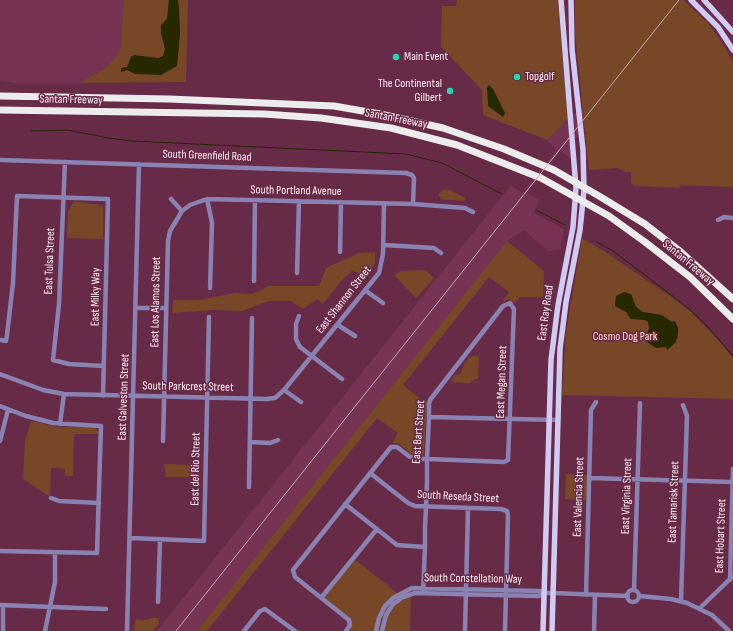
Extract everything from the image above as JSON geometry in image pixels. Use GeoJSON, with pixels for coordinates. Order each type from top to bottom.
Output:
{"type":"FeatureCollection","features":[{"type":"Feature","properties":{"kind":"highway"},"geometry":{"type":"LineString","coordinates":[[0,92],[104,97]]}},
{"type":"Feature","properties":{"kind":"highway","name":"Santan Freeway"},"geometry":{"type":"LineString","coordinates":[[0,96],[104,97],[334,106],[406,119],[465,135],[554,170],[622,209],[681,252],[733,299]]}},
{"type":"Feature","properties":{"kind":"highway","name":"Santan Freeway"},"geometry":{"type":"LineString","coordinates":[[0,110],[264,114],[321,118],[391,128],[457,145],[541,178],[609,216],[690,277],[733,318]]}},
{"type":"Feature","properties":{"kind":"highway"},"geometry":{"type":"LineString","coordinates":[[0,114],[19,114],[34,111]]}},
{"type":"Feature","properties":{"kind":"main road","name":"East Ray Road"},"geometry":{"type":"LineString","coordinates":[[552,631],[549,593],[549,420],[551,360],[574,214],[575,165],[561,0]]}},
{"type":"Feature","properties":{"kind":"main road","name":"East Ray Road"},"geometry":{"type":"LineString","coordinates":[[543,631],[549,593],[562,328],[582,219],[584,169],[572,50],[571,0]]}},
{"type":"Feature","properties":{"kind":"main road"},"geometry":{"type":"LineString","coordinates":[[691,0],[718,27],[733,50]]}},
{"type":"Feature","properties":{"kind":"main road"},"geometry":{"type":"LineString","coordinates":[[704,0],[733,32]]}},
{"type":"Feature","properties":{"kind":"street","name":"South Greenfield Road"},"geometry":{"type":"LineString","coordinates":[[0,160],[406,173],[412,175],[413,204]]}},
{"type":"Feature","properties":{"kind":"street","name":"East Tulsa Street"},"geometry":{"type":"LineString","coordinates":[[65,162],[59,304],[52,360],[70,364],[104,366]]}},
{"type":"Feature","properties":{"kind":"street","name":"East Galveston Street"},"geometry":{"type":"LineString","coordinates":[[127,631],[137,308],[139,164]]}},
{"type":"Feature","properties":{"kind":"street"},"geometry":{"type":"LineString","coordinates":[[0,340],[6,341],[13,283],[17,196],[63,196]]}},
{"type":"Feature","properties":{"kind":"street","name":"East Milky Way"},"geometry":{"type":"LineString","coordinates":[[63,196],[108,199],[103,396]]}},
{"type":"Feature","properties":{"kind":"street"},"geometry":{"type":"LineString","coordinates":[[207,199],[212,223],[210,288]]}},
{"type":"Feature","properties":{"kind":"street","name":"South Portland Avenue"},"geometry":{"type":"LineString","coordinates":[[182,211],[190,205],[207,199],[413,204],[465,208],[473,212]]}},
{"type":"Feature","properties":{"kind":"street"},"geometry":{"type":"LineString","coordinates":[[170,200],[182,211]]}},
{"type":"Feature","properties":{"kind":"street"},"geometry":{"type":"LineString","coordinates":[[254,281],[255,200]]}},
{"type":"Feature","properties":{"kind":"street"},"geometry":{"type":"LineString","coordinates":[[297,273],[299,201]]}},
{"type":"Feature","properties":{"kind":"street"},"geometry":{"type":"LineString","coordinates":[[340,252],[341,202]]}},
{"type":"Feature","properties":{"kind":"street","name":"East Shannon Street"},"geometry":{"type":"LineString","coordinates":[[312,357],[379,273],[384,245],[384,203]]}},
{"type":"Feature","properties":{"kind":"street","name":"East Los Alamos Street"},"geometry":{"type":"LineString","coordinates":[[163,441],[168,242],[170,231],[182,211]]}},
{"type":"Feature","properties":{"kind":"street"},"geometry":{"type":"LineString","coordinates":[[718,220],[724,217],[733,218]]}},
{"type":"Feature","properties":{"kind":"street"},"geometry":{"type":"LineString","coordinates":[[384,245],[434,248],[441,253]]}},
{"type":"Feature","properties":{"kind":"street"},"geometry":{"type":"LineString","coordinates":[[366,291],[383,303]]}},
{"type":"Feature","properties":{"kind":"street","name":"East Bart Street"},"geometry":{"type":"LineString","coordinates":[[424,590],[429,401],[432,395],[503,306],[510,304]]}},
{"type":"Feature","properties":{"kind":"street","name":"East Megan Street"},"geometry":{"type":"LineString","coordinates":[[427,460],[507,461],[510,456],[514,309],[510,304]]}},
{"type":"Feature","properties":{"kind":"street"},"geometry":{"type":"LineString","coordinates":[[137,308],[166,308]]}},
{"type":"Feature","properties":{"kind":"street"},"geometry":{"type":"LineString","coordinates":[[299,316],[296,324],[296,339],[300,347],[342,380]]}},
{"type":"Feature","properties":{"kind":"street","name":"East del Rio Street"},"geometry":{"type":"LineString","coordinates":[[160,540],[204,540],[210,318]]}},
{"type":"Feature","properties":{"kind":"street"},"geometry":{"type":"LineString","coordinates":[[249,487],[252,318]]}},
{"type":"Feature","properties":{"kind":"street"},"geometry":{"type":"LineString","coordinates":[[338,325],[355,336]]}},
{"type":"Feature","properties":{"kind":"street","name":"South Parkcrest Street"},"geometry":{"type":"LineString","coordinates":[[0,374],[43,390],[64,394],[251,398],[266,400],[275,398],[284,390],[312,357]]}},
{"type":"Feature","properties":{"kind":"street"},"geometry":{"type":"LineString","coordinates":[[284,390],[301,402]]}},
{"type":"Feature","properties":{"kind":"street"},"geometry":{"type":"LineString","coordinates":[[60,424],[64,394]]}},
{"type":"Feature","properties":{"kind":"street","name":"East Valencia Street"},"geometry":{"type":"LineString","coordinates":[[586,594],[592,410],[596,402]]}},
{"type":"Feature","properties":{"kind":"street","name":"East Virginia Street"},"geometry":{"type":"LineString","coordinates":[[634,590],[640,403]]}},
{"type":"Feature","properties":{"kind":"street","name":"East Tamarisk Street"},"geometry":{"type":"LineString","coordinates":[[681,601],[687,416],[683,405]]}},
{"type":"Feature","properties":{"kind":"street"},"geometry":{"type":"LineString","coordinates":[[0,406],[38,420],[60,424],[101,426],[97,553],[0,551]]}},
{"type":"Feature","properties":{"kind":"street"},"geometry":{"type":"LineString","coordinates":[[0,441],[8,410]]}},
{"type":"Feature","properties":{"kind":"street"},"geometry":{"type":"LineString","coordinates":[[429,417],[557,420]]}},
{"type":"Feature","properties":{"kind":"street"},"geometry":{"type":"LineString","coordinates":[[250,442],[270,443],[278,440]]}},
{"type":"Feature","properties":{"kind":"street","name":"East Bart Street"},"geometry":{"type":"LineString","coordinates":[[321,598],[293,574],[294,568],[393,446],[397,446],[414,458],[427,460]]}},
{"type":"Feature","properties":{"kind":"street","name":"East Hobart Street"},"geometry":{"type":"LineString","coordinates":[[731,578],[733,469]]}},
{"type":"Feature","properties":{"kind":"street","name":"South Reseda Street"},"geometry":{"type":"LineString","coordinates":[[370,473],[410,504],[426,507],[501,509],[507,511],[506,593]]}},
{"type":"Feature","properties":{"kind":"street"},"geometry":{"type":"LineString","coordinates":[[589,478],[733,482]]}},
{"type":"Feature","properties":{"kind":"street"},"geometry":{"type":"LineString","coordinates":[[51,498],[59,501],[99,503]]}},
{"type":"Feature","properties":{"kind":"street"},"geometry":{"type":"LineString","coordinates":[[345,504],[397,545],[425,547]]}},
{"type":"Feature","properties":{"kind":"street"},"geometry":{"type":"LineString","coordinates":[[465,631],[468,508]]}},
{"type":"Feature","properties":{"kind":"street"},"geometry":{"type":"LineString","coordinates":[[346,631],[350,623],[348,620],[321,598],[376,529]]}},
{"type":"Feature","properties":{"kind":"street"},"geometry":{"type":"LineString","coordinates":[[130,538],[160,540],[158,602]]}},
{"type":"Feature","properties":{"kind":"street"},"geometry":{"type":"LineString","coordinates":[[45,631],[55,582],[55,553]]}},
{"type":"Feature","properties":{"kind":"street"},"geometry":{"type":"LineString","coordinates":[[700,608],[731,578]]}},
{"type":"Feature","properties":{"kind":"street","name":"South Constellation Way"},"geometry":{"type":"LineString","coordinates":[[376,631],[379,618],[389,601],[407,590],[506,593],[539,591],[549,593],[628,596]]}},
{"type":"Feature","properties":{"kind":"street","name":"South Constellation Way"},"geometry":{"type":"LineString","coordinates":[[382,631],[386,615],[393,604],[407,596],[424,590]]}},
{"type":"Feature","properties":{"kind":"street"},"geometry":{"type":"LineString","coordinates":[[634,590],[639,596],[638,600],[633,602],[629,600],[628,596],[629,592],[634,590]]}},
{"type":"Feature","properties":{"kind":"street"},"geometry":{"type":"LineString","coordinates":[[505,631],[506,593]]}},
{"type":"Feature","properties":{"kind":"street"},"geometry":{"type":"LineString","coordinates":[[594,631],[595,595]]}},
{"type":"Feature","properties":{"kind":"street"},"geometry":{"type":"LineString","coordinates":[[639,596],[681,601],[700,608],[717,619],[729,631]]}},
{"type":"Feature","properties":{"kind":"street"},"geometry":{"type":"LineString","coordinates":[[3,631],[2,606],[106,610]]}},
{"type":"Feature","properties":{"kind":"street"},"geometry":{"type":"LineString","coordinates":[[244,631],[264,609],[268,610],[295,631]]}},
{"type":"Feature","properties":{"kind":"shaded area"},"geometry":{"type":"Polygon","coordinates":[[[0,0],[124,0],[122,83],[16,83],[0,81],[0,0]]]}},
{"type":"Feature","properties":{"kind":"shaded area"},"geometry":{"type":"Polygon","coordinates":[[[169,0],[178,0],[179,7],[180,34],[177,66],[161,75],[135,74],[127,70],[121,72],[121,68],[127,67],[131,57],[134,55],[158,58],[163,56],[165,49],[161,33],[161,25],[167,19],[169,0]]]}},
{"type":"Feature","properties":{"kind":"shaded area"},"geometry":{"type":"Polygon","coordinates":[[[671,0],[683,0],[686,3],[571,143],[572,159],[560,151],[527,193],[539,200],[534,213],[564,229],[560,250],[548,251],[524,230],[507,241],[197,631],[157,631],[511,185],[522,193],[556,150],[547,140],[568,119],[581,109],[671,0]]]}},
{"type":"Feature","properties":{"kind":"shaded area"},"geometry":{"type":"Polygon","coordinates":[[[489,85],[493,89],[505,113],[503,117],[488,106],[487,88],[489,85]]]}},
{"type":"Feature","properties":{"kind":"shaded area"},"geometry":{"type":"Polygon","coordinates":[[[624,292],[631,294],[636,307],[643,312],[662,315],[672,322],[675,321],[678,328],[678,334],[676,342],[671,347],[667,350],[666,347],[656,348],[647,342],[645,338],[649,329],[648,322],[645,320],[631,319],[626,312],[615,306],[616,296],[624,292]]]}},
{"type":"Feature","properties":{"kind":"green space"},"geometry":{"type":"Polygon","coordinates":[[[124,0],[188,0],[186,82],[80,83],[106,68],[116,57],[121,47],[124,0]]]}},
{"type":"Feature","properties":{"kind":"green space","name":"Topgolf"},"geometry":{"type":"Polygon","coordinates":[[[457,0],[558,0],[568,119],[547,140],[483,115],[482,90],[441,47],[442,6],[456,6],[457,0]]]}},
{"type":"Feature","properties":{"kind":"green space"},"geometry":{"type":"Polygon","coordinates":[[[575,0],[683,0],[708,23],[722,42],[733,62],[733,187],[679,185],[681,188],[635,186],[631,183],[631,172],[625,172],[618,168],[589,170],[575,32],[575,0]]]}},
{"type":"Feature","properties":{"kind":"green space"},"geometry":{"type":"Polygon","coordinates":[[[443,190],[450,190],[465,198],[464,201],[441,199],[438,194],[443,190]]]}},
{"type":"Feature","properties":{"kind":"green space"},"geometry":{"type":"Polygon","coordinates":[[[74,201],[103,206],[103,239],[67,238],[68,211],[74,201]]]}},
{"type":"Feature","properties":{"kind":"green space","name":"Cosmo Dog Park"},"geometry":{"type":"Polygon","coordinates":[[[582,238],[670,296],[691,312],[719,341],[733,358],[733,399],[562,395],[566,333],[582,238]]]}},
{"type":"Feature","properties":{"kind":"green space"},"geometry":{"type":"Polygon","coordinates":[[[507,241],[544,271],[543,297],[520,297],[515,303],[509,299],[504,301],[503,300],[509,292],[489,277],[403,385],[422,400],[427,400],[424,455],[412,455],[398,443],[392,443],[398,433],[377,418],[207,631],[197,631],[507,241]]]}},
{"type":"Feature","properties":{"kind":"green space"},"geometry":{"type":"Polygon","coordinates":[[[375,252],[375,263],[364,278],[353,270],[341,281],[323,304],[317,299],[303,309],[291,301],[269,301],[242,311],[214,310],[172,313],[173,300],[199,300],[235,293],[253,294],[268,286],[319,286],[326,268],[359,253],[375,252]]]}},
{"type":"Feature","properties":{"kind":"green space"},"geometry":{"type":"Polygon","coordinates":[[[425,270],[434,278],[416,298],[394,275],[400,271],[425,270]]]}},
{"type":"Feature","properties":{"kind":"green space"},"geometry":{"type":"Polygon","coordinates":[[[472,356],[479,356],[478,379],[475,379],[470,383],[450,382],[455,375],[460,374],[465,362],[472,356]]]}},
{"type":"Feature","properties":{"kind":"green space"},"geometry":{"type":"Polygon","coordinates":[[[31,421],[58,427],[94,427],[98,431],[98,434],[74,434],[73,476],[65,476],[65,469],[51,468],[50,497],[23,479],[25,441],[31,421]]]}},
{"type":"Feature","properties":{"kind":"green space"},"geometry":{"type":"Polygon","coordinates":[[[164,464],[199,465],[199,474],[195,477],[166,477],[164,464]]]}},
{"type":"Feature","properties":{"kind":"green space"},"geometry":{"type":"Polygon","coordinates":[[[566,474],[589,475],[589,500],[565,499],[566,474]]]}},
{"type":"Feature","properties":{"kind":"green space"},"geometry":{"type":"Polygon","coordinates":[[[353,558],[401,596],[411,592],[410,631],[346,631],[350,623],[321,598],[353,558]]]}},
{"type":"Feature","properties":{"kind":"green space"},"geometry":{"type":"Polygon","coordinates":[[[158,618],[159,624],[153,631],[134,631],[136,619],[146,620],[158,618]]]}},
{"type":"Feature","properties":{"kind":"waterway"},"geometry":{"type":"LineString","coordinates":[[31,131],[68,130],[132,141],[406,154],[442,163],[502,194]]}},
{"type":"Feature","properties":{"kind":"waterway"},"geometry":{"type":"LineString","coordinates":[[536,210],[565,225]]}},
{"type":"Feature","properties":{"kind":"waterway"},"geometry":{"type":"LineString","coordinates":[[597,242],[613,251],[687,307],[709,328],[733,356]]}},
{"type":"Feature","properties":{"kind":"railway"},"geometry":{"type":"LineString","coordinates":[[176,631],[679,0]]}},
{"type":"Feature","properties":{"kind":"place","name":"Main Event"},"geometry":{"type":"Point","coordinates":[396,57]}},
{"type":"Feature","properties":{"kind":"place","name":"Topgolf"},"geometry":{"type":"Point","coordinates":[517,77]}},
{"type":"Feature","properties":{"kind":"place","name":"The Continental Gilbert"},"geometry":{"type":"Point","coordinates":[450,91]}}]}
